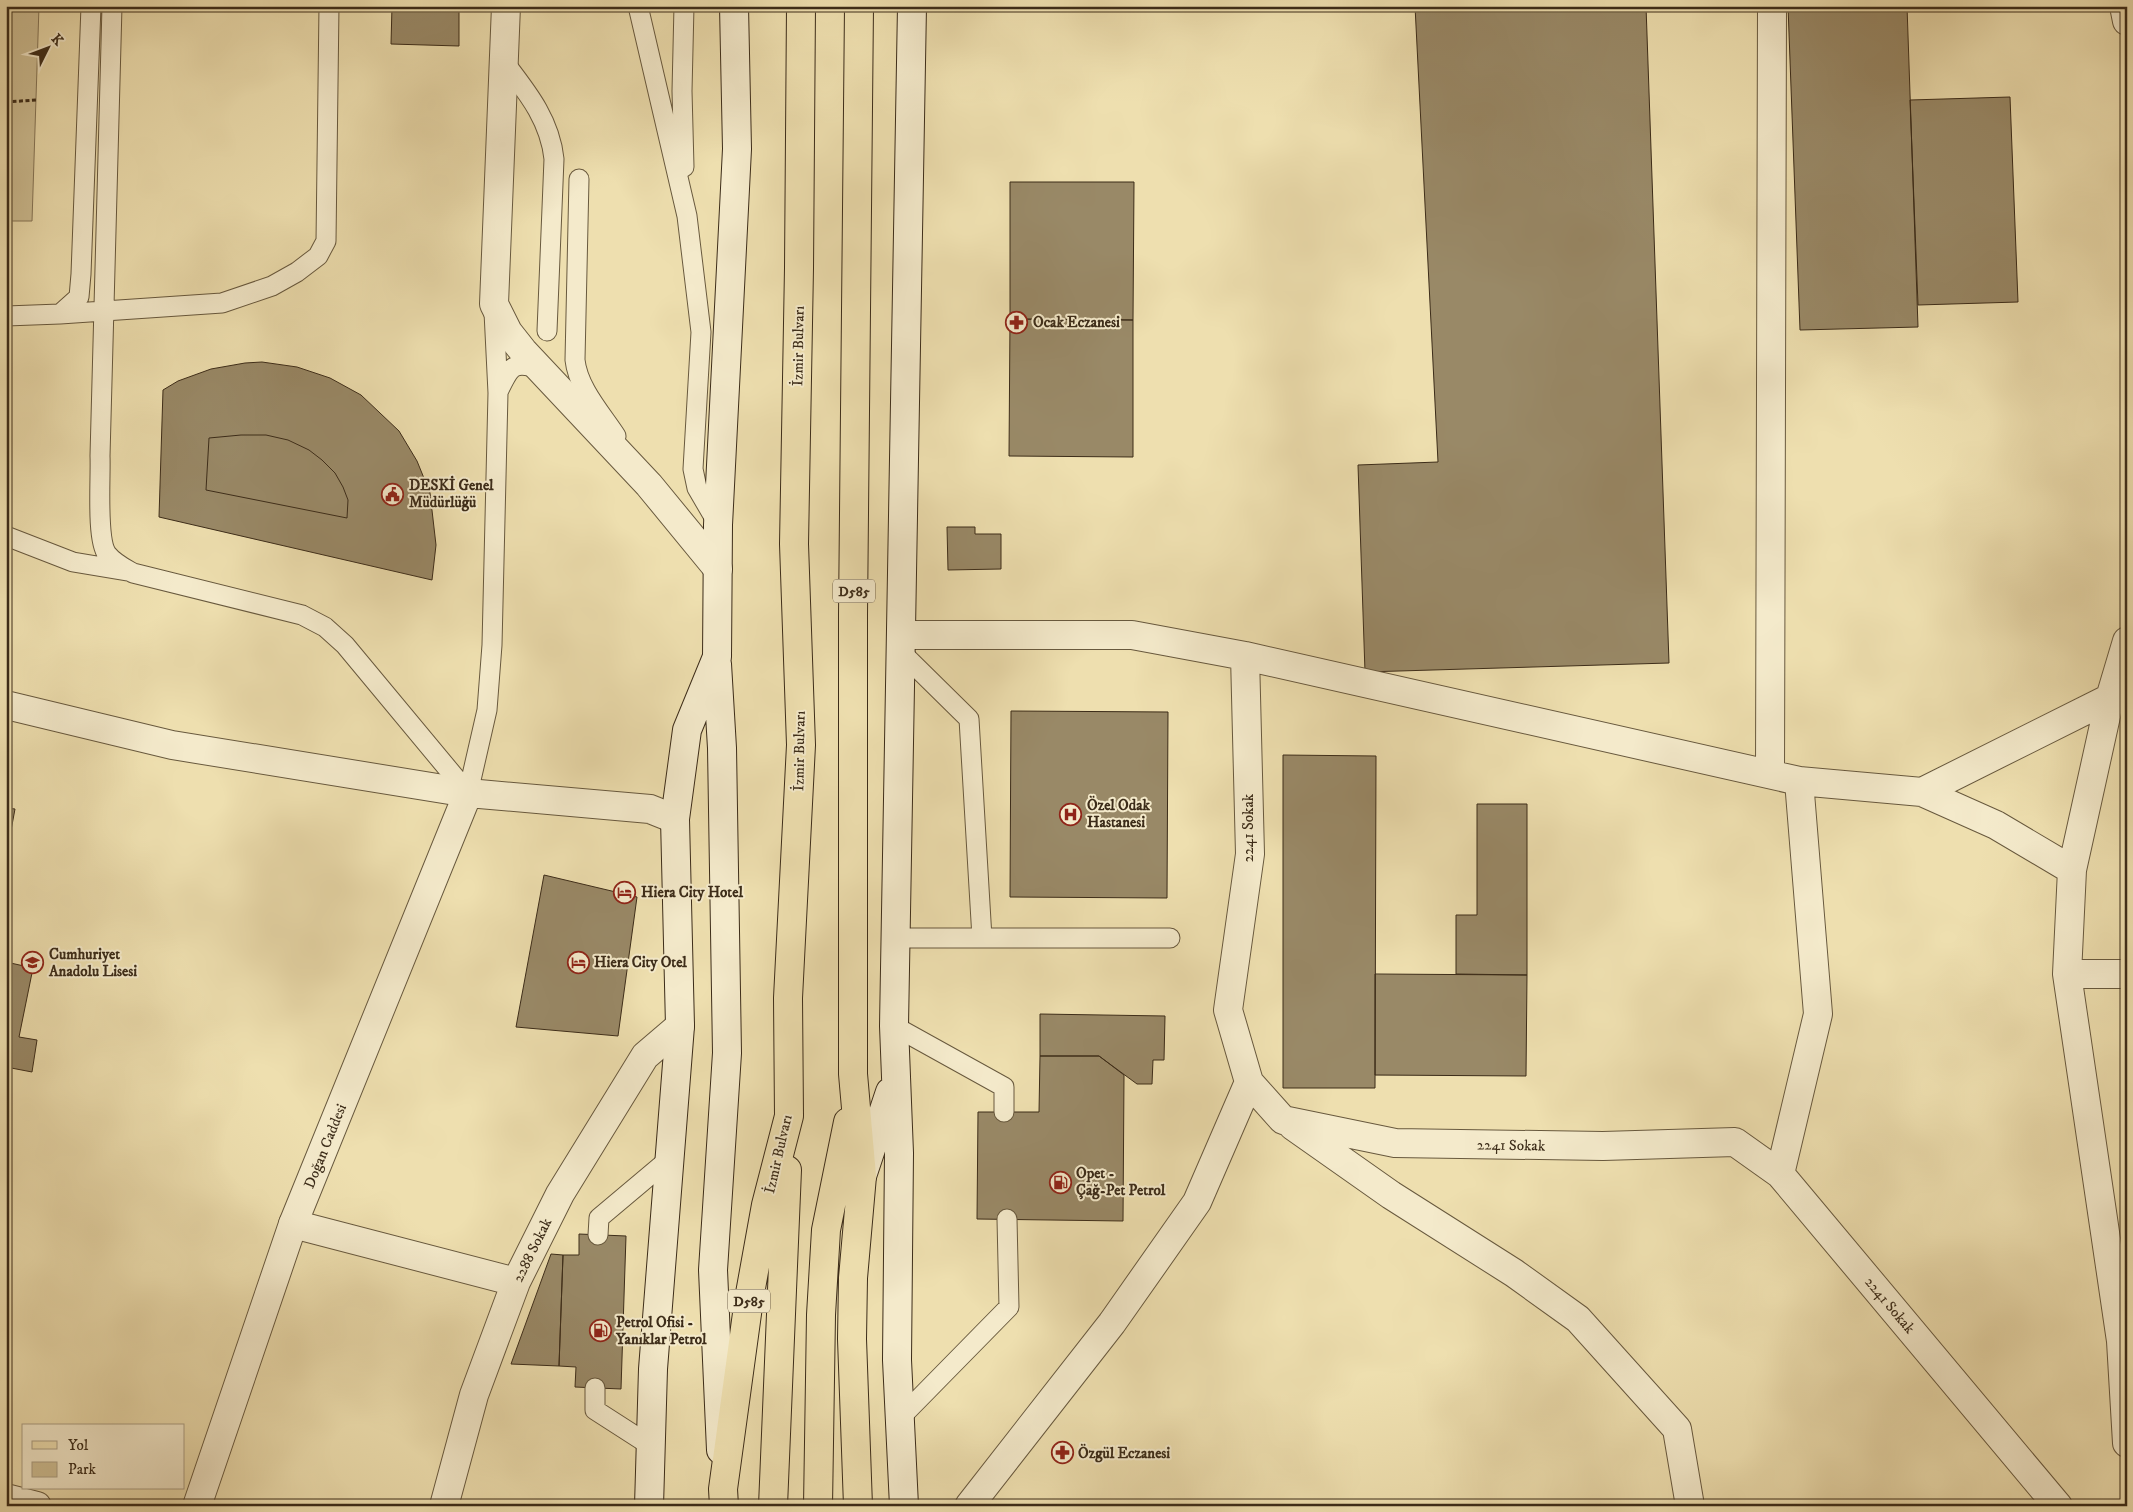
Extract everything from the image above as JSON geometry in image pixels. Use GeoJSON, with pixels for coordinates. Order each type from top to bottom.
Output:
{"type":"FeatureCollection","features":[{"type":"Feature","properties":{"kind":"main road","name":"İzmir Bulvarı"},"geometry":{"type":"LineString","coordinates":[[724,1498],[749,1299],[766,1204],[789,1116],[788,998],[801,745],[794,544],[801,6]]}},
{"type":"Feature","properties":{"kind":"main road","name":"D585"},"geometry":{"type":"LineString","coordinates":[[859,6],[853,615],[853,1074],[862,1176]]}},
{"type":"Feature","properties":{"kind":"main road"},"geometry":{"type":"LineString","coordinates":[[818,1506],[821,1315],[826,1230],[828,1212],[842,1154],[853,1074]]}},
{"type":"Feature","properties":{"kind":"main road"},"geometry":{"type":"LineString","coordinates":[[773,1506],[789,1116]]}},
{"type":"Feature","properties":{"kind":"main road"},"geometry":{"type":"LineString","coordinates":[[858,1500],[852,1339],[853,1278],[862,1176]]}},
{"type":"Feature","properties":{"kind":"street"},"geometry":{"type":"LineString","coordinates":[[724,1498],[713,1270],[727,1052],[722,748],[717,658],[718,525],[736,149],[734,6]]}},
{"type":"Feature","properties":{"kind":"street"},"geometry":{"type":"LineString","coordinates":[[904,1506],[898,1360],[899,1153],[894,1026],[912,6]]}},
{"type":"Feature","properties":{"kind":"street"},"geometry":{"type":"LineString","coordinates":[[1770,774],[1772,6]]}},
{"type":"Feature","properties":{"kind":"street"},"geometry":{"type":"LineString","coordinates":[[2124,6],[2127,21]]}},
{"type":"Feature","properties":{"kind":"street"},"geometry":{"type":"LineString","coordinates":[[510,10],[504,62],[494,304],[508,332],[540,369],[650,485],[718,569]]}},
{"type":"Feature","properties":{"kind":"street"},"geometry":{"type":"LineString","coordinates":[[902,644],[1132,635],[1245,656],[1800,781],[1922,792],[1996,825],[2072,870]]}},
{"type":"Feature","properties":{"kind":"street"},"geometry":{"type":"LineString","coordinates":[[2127,642],[2110,698],[2072,870],[2068,974],[2124,1340],[2127,1444]]}},
{"type":"Feature","properties":{"kind":"street","name":"2241 Sokak"},"geometry":{"type":"LineString","coordinates":[[1245,656],[1250,854],[1228,1010],[1250,1082],[1284,1120],[1395,1143],[1604,1146],[1735,1142],[1780,1174],[2058,1506]]}},
{"type":"Feature","properties":{"kind":"street"},"geometry":{"type":"LineString","coordinates":[[649,1506],[653,1369],[680,1026],[675,819],[687,730],[717,658]]}},
{"type":"Feature","properties":{"kind":"street"},"geometry":{"type":"LineString","coordinates":[[1922,792],[2110,698]]}},
{"type":"Feature","properties":{"kind":"street"},"geometry":{"type":"LineString","coordinates":[[6,705],[172,745],[468,793],[650,809],[675,819]]}},
{"type":"Feature","properties":{"kind":"street"},"geometry":{"type":"LineString","coordinates":[[1780,1174],[1818,1014],[1800,781]]}},
{"type":"Feature","properties":{"kind":"street","name":"Doğan Caddesi"},"geometry":{"type":"LineString","coordinates":[[197,1506],[294,1224],[468,793]]}},
{"type":"Feature","properties":{"kind":"street"},"geometry":{"type":"LineString","coordinates":[[2068,974],[2127,974]]}},
{"type":"Feature","properties":{"kind":"street","name":"2288 Sokak"},"geometry":{"type":"LineString","coordinates":[[444,1506],[474,1395],[516,1282],[560,1194],[645,1056],[680,1026]]}},
{"type":"Feature","properties":{"kind":"street"},"geometry":{"type":"LineString","coordinates":[[862,1176],[896,1076]]}},
{"type":"Feature","properties":{"kind":"street"},"geometry":{"type":"LineString","coordinates":[[969,1506],[1112,1323],[1197,1202],[1250,1082]]}},
{"type":"Feature","properties":{"kind":"street"},"geometry":{"type":"LineString","coordinates":[[1284,1120],[1391,1195],[1514,1273],[1578,1319],[1677,1429],[1690,1506]]}},
{"type":"Feature","properties":{"kind":"street"},"geometry":{"type":"LineString","coordinates":[[294,1224],[516,1282]]}},
{"type":"Feature","properties":{"kind":"street"},"geometry":{"type":"LineString","coordinates":[[6,1498],[36,1506]]}},
{"type":"Feature","properties":{"kind":"lane"},"geometry":{"type":"LineString","coordinates":[[60,314],[79,297],[91,6]]}},
{"type":"Feature","properties":{"kind":"lane"},"geometry":{"type":"LineString","coordinates":[[112,6],[100,456],[102,543],[107,554],[118,564],[133,572]]}},
{"type":"Feature","properties":{"kind":"lane"},"geometry":{"type":"LineString","coordinates":[[6,316],[35,316],[222,303],[272,286],[297,272],[318,256],[326,241],[327,233],[329,6]]}},
{"type":"Feature","properties":{"kind":"lane"},"geometry":{"type":"LineString","coordinates":[[638,6],[685,206]]}},
{"type":"Feature","properties":{"kind":"lane"},"geometry":{"type":"LineString","coordinates":[[684,6],[682,91],[685,206],[701,332],[692,468],[696,488],[718,525]]}},
{"type":"Feature","properties":{"kind":"lane"},"geometry":{"type":"LineString","coordinates":[[504,62],[532,99],[544,120],[552,146],[554,160],[548,331]]}},
{"type":"Feature","properties":{"kind":"lane"},"geometry":{"type":"LineString","coordinates":[[579,179],[576,372],[591,398],[650,485]]}},
{"type":"Feature","properties":{"kind":"lane"},"geometry":{"type":"LineString","coordinates":[[468,793],[488,710],[492,645],[498,393],[494,304]]}},
{"type":"Feature","properties":{"kind":"lane"},"geometry":{"type":"LineString","coordinates":[[498,393],[508,371],[514,365],[525,364],[540,369]]}},
{"type":"Feature","properties":{"kind":"lane"},"geometry":{"type":"LineString","coordinates":[[6,536],[73,562],[133,572],[302,615],[325,627],[345,645],[468,793]]}},
{"type":"Feature","properties":{"kind":"lane"},"geometry":{"type":"LineString","coordinates":[[902,644],[969,719],[982,938]]}},
{"type":"Feature","properties":{"kind":"lane"},"geometry":{"type":"LineString","coordinates":[[896,938],[1170,938]]}},
{"type":"Feature","properties":{"kind":"lane"},"geometry":{"type":"LineString","coordinates":[[894,1026],[1004,1087],[1004,1112]]}},
{"type":"Feature","properties":{"kind":"lane"},"geometry":{"type":"LineString","coordinates":[[598,1235],[599,1218],[668,1160]]}},
{"type":"Feature","properties":{"kind":"lane"},"geometry":{"type":"LineString","coordinates":[[900,1418],[1009,1307],[1006,1219]]}},
{"type":"Feature","properties":{"kind":"lane"},"geometry":{"type":"LineString","coordinates":[[595,1388],[595,1410],[651,1446]]}},
{"type":"Feature","properties":{"kind":"path"},"geometry":{"type":"LineString","coordinates":[[6,102],[36,100]]}},
{"type":"Feature","properties":{"kind":"green space"},"geometry":{"type":"Polygon","coordinates":[[[6,6],[39,6],[32,221],[6,221],[6,6]]]}},
{"type":"Feature","properties":{"kind":"building"},"geometry":{"type":"Polygon","coordinates":[[[392,6],[459,6],[459,46],[391,44],[392,6]]]}},
{"type":"Feature","properties":{"kind":"building"},"geometry":{"type":"Polygon","coordinates":[[[1415,6],[1646,6],[1669,663],[1365,672],[1358,465],[1438,462],[1415,6]]]}},
{"type":"Feature","properties":{"kind":"building"},"geometry":{"type":"Polygon","coordinates":[[[1788,6],[1907,6],[1918,327],[1800,330],[1788,6]]]}},
{"type":"Feature","properties":{"kind":"building"},"geometry":{"type":"Polygon","coordinates":[[[2010,97],[2018,302],[1918,305],[1910,100],[2010,97]]]}},
{"type":"Feature","properties":{"kind":"building"},"geometry":{"type":"Polygon","coordinates":[[[1010,182],[1134,182],[1133,320],[1010,319],[1010,182]]]}},
{"type":"Feature","properties":{"kind":"building"},"geometry":{"type":"Polygon","coordinates":[[[1010,319],[1133,320],[1133,457],[1009,456],[1010,319]]]}},
{"type":"Feature","properties":{"kind":"building"},"geometry":{"type":"Polygon","coordinates":[[[262,362],[297,367],[330,378],[361,395],[399,431],[417,461],[430,493],[436,545],[432,580],[159,517],[163,390],[178,381],[211,369],[262,362]]]}},
{"type":"Feature","properties":{"kind":"building"},"geometry":{"type":"Polygon","coordinates":[[[266,435],[288,440],[309,450],[322,460],[335,473],[343,487],[348,500],[347,518],[206,490],[209,438],[266,435]]]}},
{"type":"Feature","properties":{"kind":"building"},"geometry":{"type":"Polygon","coordinates":[[[947,527],[975,527],[975,534],[1001,534],[1001,569],[948,570],[947,527]]]}},
{"type":"Feature","properties":{"kind":"building"},"geometry":{"type":"Polygon","coordinates":[[[1011,711],[1168,712],[1167,898],[1010,897],[1011,711]]]}},
{"type":"Feature","properties":{"kind":"building"},"geometry":{"type":"Polygon","coordinates":[[[1283,755],[1376,756],[1375,1088],[1283,1088],[1283,755]]]}},
{"type":"Feature","properties":{"kind":"building"},"geometry":{"type":"Polygon","coordinates":[[[1477,804],[1527,804],[1527,975],[1456,974],[1456,915],[1477,915],[1477,804]]]}},
{"type":"Feature","properties":{"kind":"building"},"geometry":{"type":"Polygon","coordinates":[[[6,808],[15,809],[6,857],[6,808]]]}},
{"type":"Feature","properties":{"kind":"building","name":"Hiera City Otel"},"geometry":{"type":"Polygon","coordinates":[[[544,875],[637,897],[618,1036],[516,1027],[544,875]]]}},
{"type":"Feature","properties":{"kind":"building"},"geometry":{"type":"Polygon","coordinates":[[[6,962],[33,968],[19,1037],[37,1040],[32,1072],[6,1067],[6,962]]]}},
{"type":"Feature","properties":{"kind":"building"},"geometry":{"type":"Polygon","coordinates":[[[1375,974],[1527,975],[1526,1076],[1375,1075],[1375,974]]]}},
{"type":"Feature","properties":{"kind":"building"},"geometry":{"type":"Polygon","coordinates":[[[1040,1014],[1165,1016],[1164,1060],[1153,1060],[1152,1084],[1137,1084],[1099,1056],[1040,1056],[1040,1014]]]}},
{"type":"Feature","properties":{"kind":"building"},"geometry":{"type":"Polygon","coordinates":[[[1040,1056],[1099,1056],[1124,1075],[1123,1221],[977,1219],[978,1112],[1039,1112],[1040,1056]]]}},
{"type":"Feature","properties":{"kind":"building"},"geometry":{"type":"Polygon","coordinates":[[[579,1234],[626,1236],[621,1389],[575,1387],[576,1367],[559,1366],[563,1255],[579,1255],[579,1234]]]}},
{"type":"Feature","properties":{"kind":"building"},"geometry":{"type":"Polygon","coordinates":[[[551,1254],[563,1255],[559,1366],[511,1364],[551,1254]]]}},
{"type":"Feature","properties":{"kind":"place","name":"Ocak Eczanesi"},"geometry":{"type":"Point","coordinates":[1017,322]}},
{"type":"Feature","properties":{"kind":"place","name":"DESKİ Genel Müdürlüğü"},"geometry":{"type":"Point","coordinates":[393,494]}},
{"type":"Feature","properties":{"kind":"place","name":"Özel Odak Hastanesi"},"geometry":{"type":"Point","coordinates":[1071,814]}},
{"type":"Feature","properties":{"kind":"place","name":"Hiera City Hotel"},"geometry":{"type":"Point","coordinates":[625,892]}},
{"type":"Feature","properties":{"kind":"place","name":"Hiera City Otel"},"geometry":{"type":"Point","coordinates":[578,962]}},
{"type":"Feature","properties":{"kind":"place","name":"Cumhuriyet Anadolu Lisesi"},"geometry":{"type":"Point","coordinates":[33,963]}},
{"type":"Feature","properties":{"kind":"place","name":"Opet - Çağ-Pet Petrol"},"geometry":{"type":"Point","coordinates":[1060,1182]}},
{"type":"Feature","properties":{"kind":"place","name":"Petrol Ofisi - Yanıklar Petrol"},"geometry":{"type":"Point","coordinates":[600,1331]}},
{"type":"Feature","properties":{"kind":"place","name":"Özgül Eczanesi"},"geometry":{"type":"Point","coordinates":[1062,1453]}}]}
